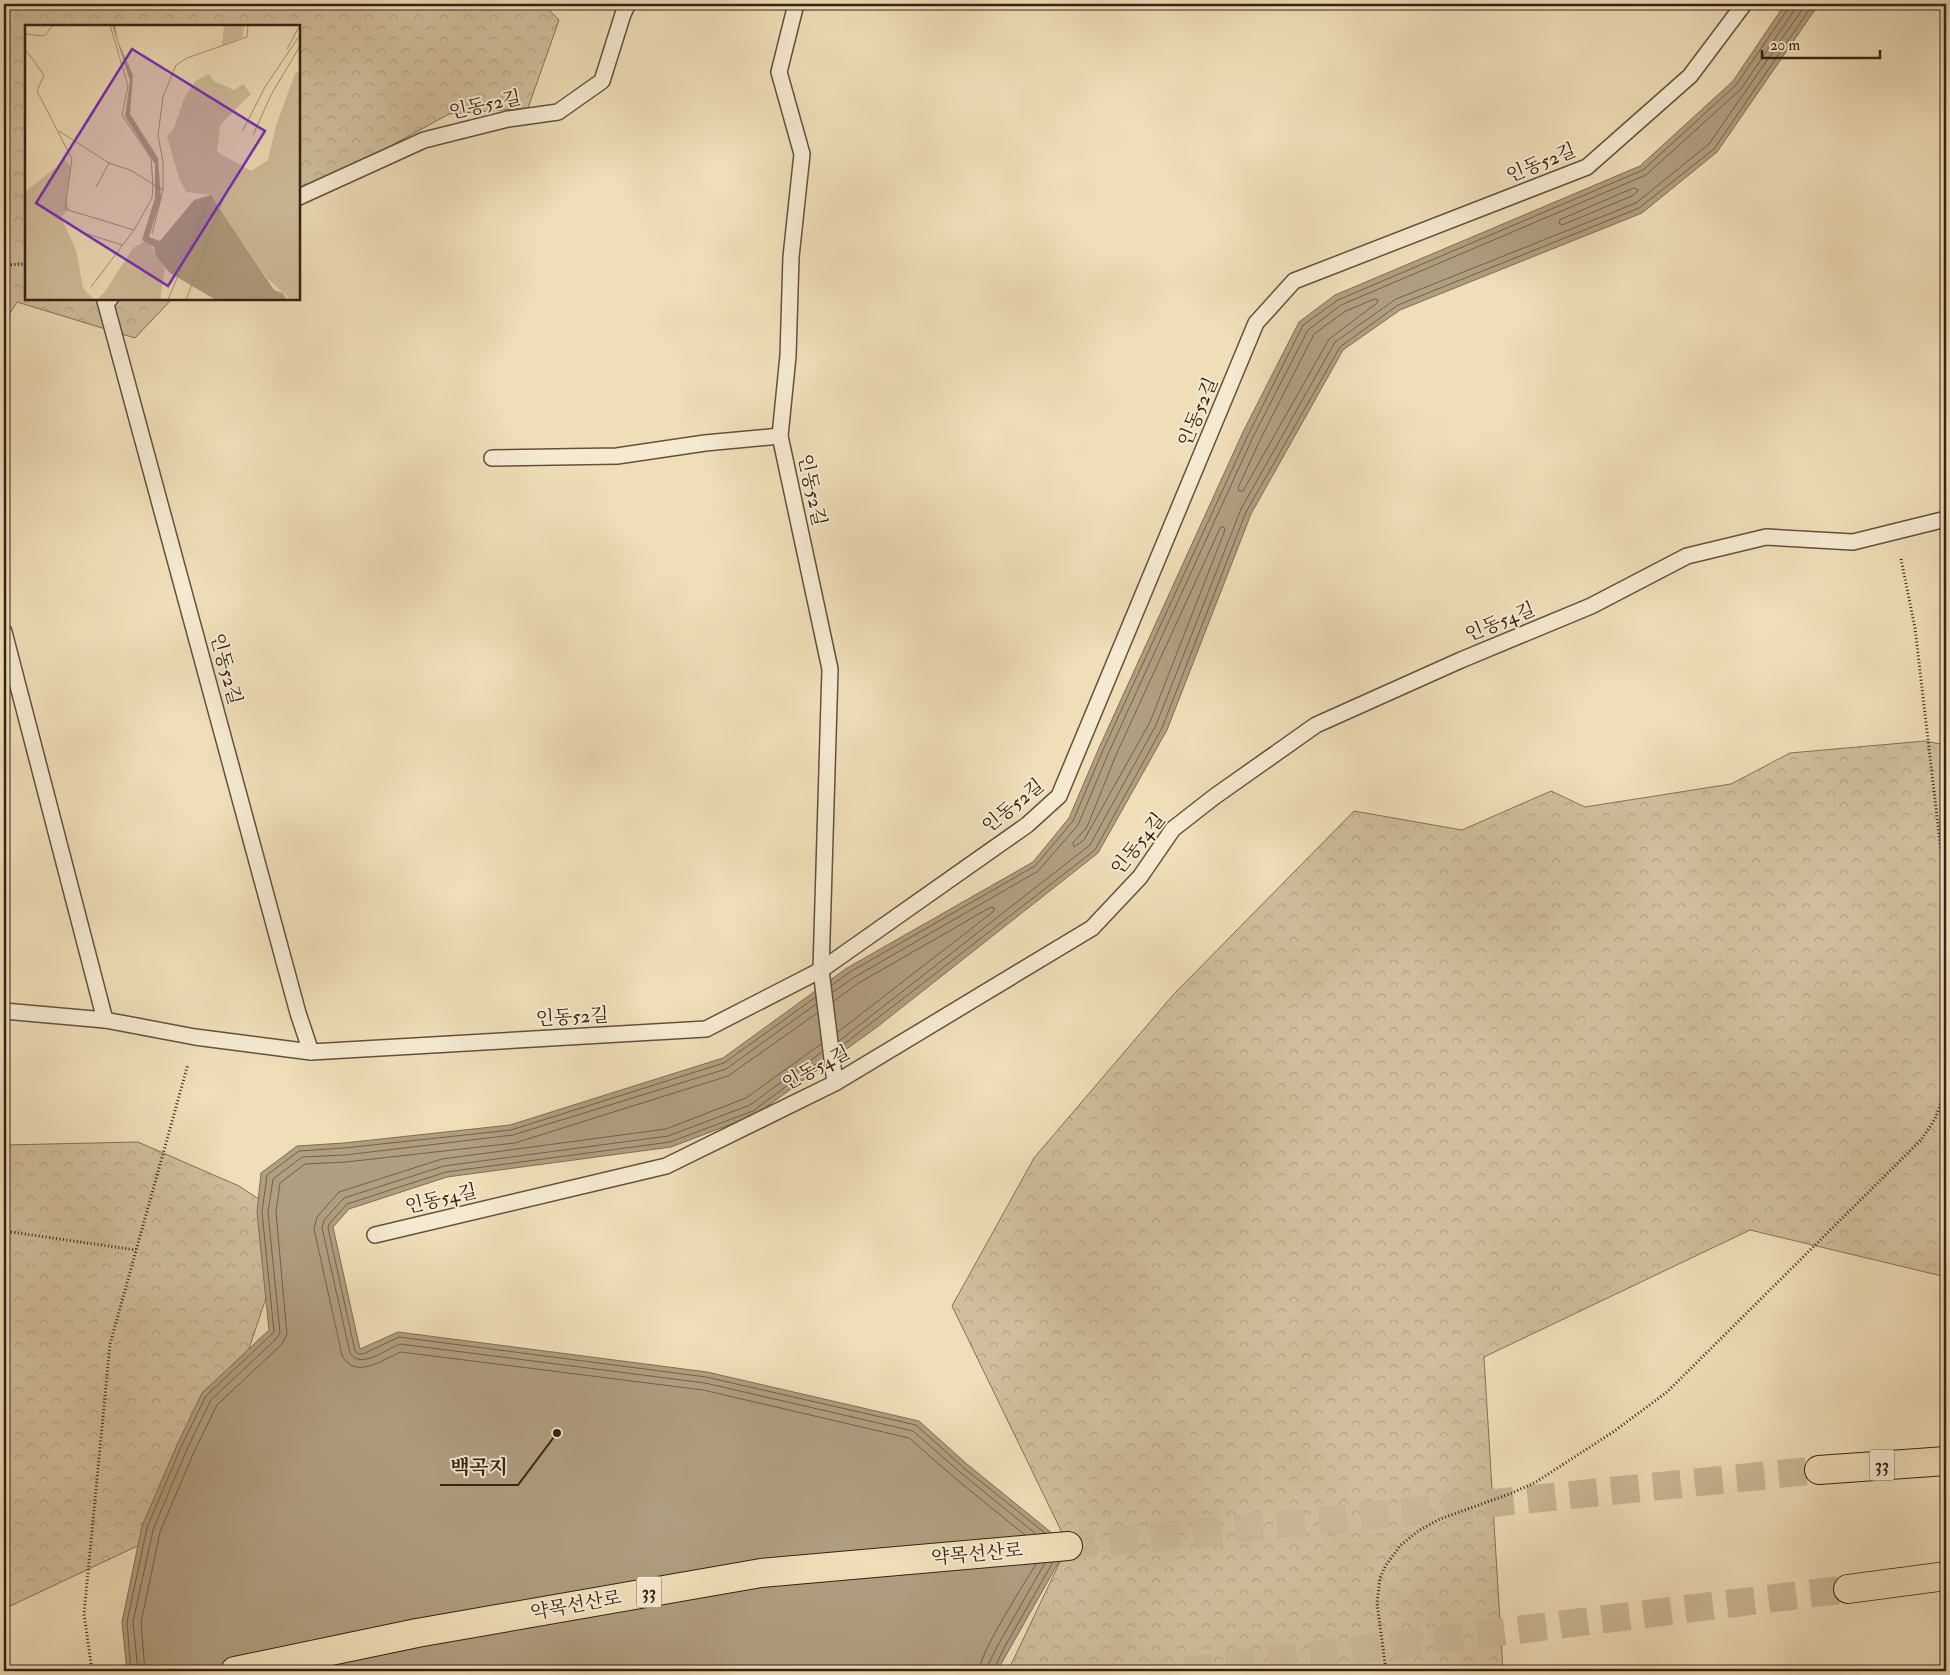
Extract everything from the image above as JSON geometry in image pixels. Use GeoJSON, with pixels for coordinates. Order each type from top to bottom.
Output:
{"type":"FeatureCollection","features":[{"type":"Feature","properties":{"kind":"highway","name":"33"},"geometry":{"type":"LineString","coordinates":[[1819,1470],[1946,1461]]}},
{"type":"Feature","properties":{"kind":"highway","name":"약목선산로"},"geometry":{"type":"LineString","coordinates":[[235,1671],[418,1633],[761,1573],[1068,1546]]}},
{"type":"Feature","properties":{"kind":"highway"},"geometry":{"type":"LineString","coordinates":[[1848,1589],[1946,1576]]}},
{"type":"Feature","properties":{"kind":"lane","name":"인동52길"},"geometry":{"type":"LineString","coordinates":[[300,197],[424,140],[508,119],[558,112],[602,81],[623,14],[628,4]]}},
{"type":"Feature","properties":{"kind":"lane","name":"인동52길"},"geometry":{"type":"LineString","coordinates":[[796,4],[779,72],[802,154],[791,257],[788,356],[780,436],[830,669],[821,970],[836,1082]]}},
{"type":"Feature","properties":{"kind":"lane","name":"인동52길"},"geometry":{"type":"LineString","coordinates":[[4,1011],[105,1020],[195,1037],[311,1052],[706,1029],[821,970],[1027,825],[1060,796],[1256,323],[1294,282],[1587,167],[1690,76],[1744,4]]}},
{"type":"Feature","properties":{"kind":"lane","name":"인동52길"},"geometry":{"type":"LineString","coordinates":[[108,300],[105,301],[298,1013],[311,1052]]}},
{"type":"Feature","properties":{"kind":"lane","name":"인동52길"},"geometry":{"type":"LineString","coordinates":[[492,458],[617,456],[705,443],[780,436]]}},
{"type":"Feature","properties":{"kind":"lane","name":"인동54길"},"geometry":{"type":"LineString","coordinates":[[375,1235],[666,1166],[836,1082],[1092,928],[1140,877],[1173,829],[1214,797],[1316,725],[1461,660],[1591,606],[1687,556],[1766,538],[1854,542],[1946,520]]}},
{"type":"Feature","properties":{"kind":"lane"},"geometry":{"type":"LineString","coordinates":[[4,632],[105,1020]]}},
{"type":"Feature","properties":{"kind":"path"},"geometry":{"type":"LineString","coordinates":[[4,265],[25,264]]}},
{"type":"Feature","properties":{"kind":"path"},"geometry":{"type":"LineString","coordinates":[[1895,531],[1915,628],[1946,894]]}},
{"type":"Feature","properties":{"kind":"path"},"geometry":{"type":"LineString","coordinates":[[92,1671],[84,1614],[110,1344],[195,1037]]}},
{"type":"Feature","properties":{"kind":"path"},"geometry":{"type":"LineString","coordinates":[[1386,1671],[1377,1602],[1380,1578],[1386,1565],[1400,1546],[1418,1531],[1440,1519],[1512,1493],[1536,1482],[1613,1432],[1666,1392],[1921,1140],[1935,1119],[1946,1088]]}},
{"type":"Feature","properties":{"kind":"path"},"geometry":{"type":"LineString","coordinates":[[4,1231],[136,1250]]}},
{"type":"Feature","properties":{"kind":"green space"},"geometry":{"type":"Polygon","coordinates":[[[4,4],[543,4],[559,20],[528,108],[449,114],[300,195],[300,25],[25,25],[25,300],[171,300],[135,338],[17,302],[4,323],[4,4]]]}},
{"type":"Feature","properties":{"kind":"green space"},"geometry":{"type":"Polygon","coordinates":[[[1925,741],[1946,745],[1946,1277],[1750,1230],[1484,1357],[1503,1671],[1008,1671],[1068,1545],[952,1306],[1034,1158],[1173,995],[1354,811],[1462,830],[1551,791],[1585,807],[1731,784],[1790,753],[1925,741]]]}},
{"type":"Feature","properties":{"kind":"green space"},"geometry":{"type":"Polygon","coordinates":[[[138,1142],[239,1186],[292,1221],[237,1384],[150,1540],[4,1609],[4,1145],[138,1142]]]}},
{"type":"Feature","properties":{"kind":"water"},"geometry":{"type":"Polygon","coordinates":[[[1785,4],[1819,4],[1717,152],[1642,213],[1400,310],[1343,350],[1251,514],[1167,730],[1098,853],[877,1027],[755,1115],[671,1147],[447,1177],[349,1209],[333,1227],[360,1349],[398,1332],[707,1372],[919,1421],[968,1465],[1068,1546],[997,1671],[127,1671],[122,1622],[142,1526],[202,1393],[269,1330],[257,1212],[261,1173],[297,1146],[344,1143],[510,1125],[723,1058],[847,968],[1033,862],[1069,818],[1243,432],[1299,322],[1335,295],[1640,166],[1733,81],[1785,4]]]}},
{"type":"Feature","properties":{"kind":"tunnel"},"geometry":{"type":"LineString","coordinates":[[1068,1546],[1819,1470]]}},
{"type":"Feature","properties":{"kind":"tunnel"},"geometry":{"type":"LineString","coordinates":[[1185,1671],[1848,1589]]}},
{"type":"Feature","properties":{"kind":"place","name":"백곡지"},"geometry":{"type":"Point","coordinates":[557,1433]}}]}
